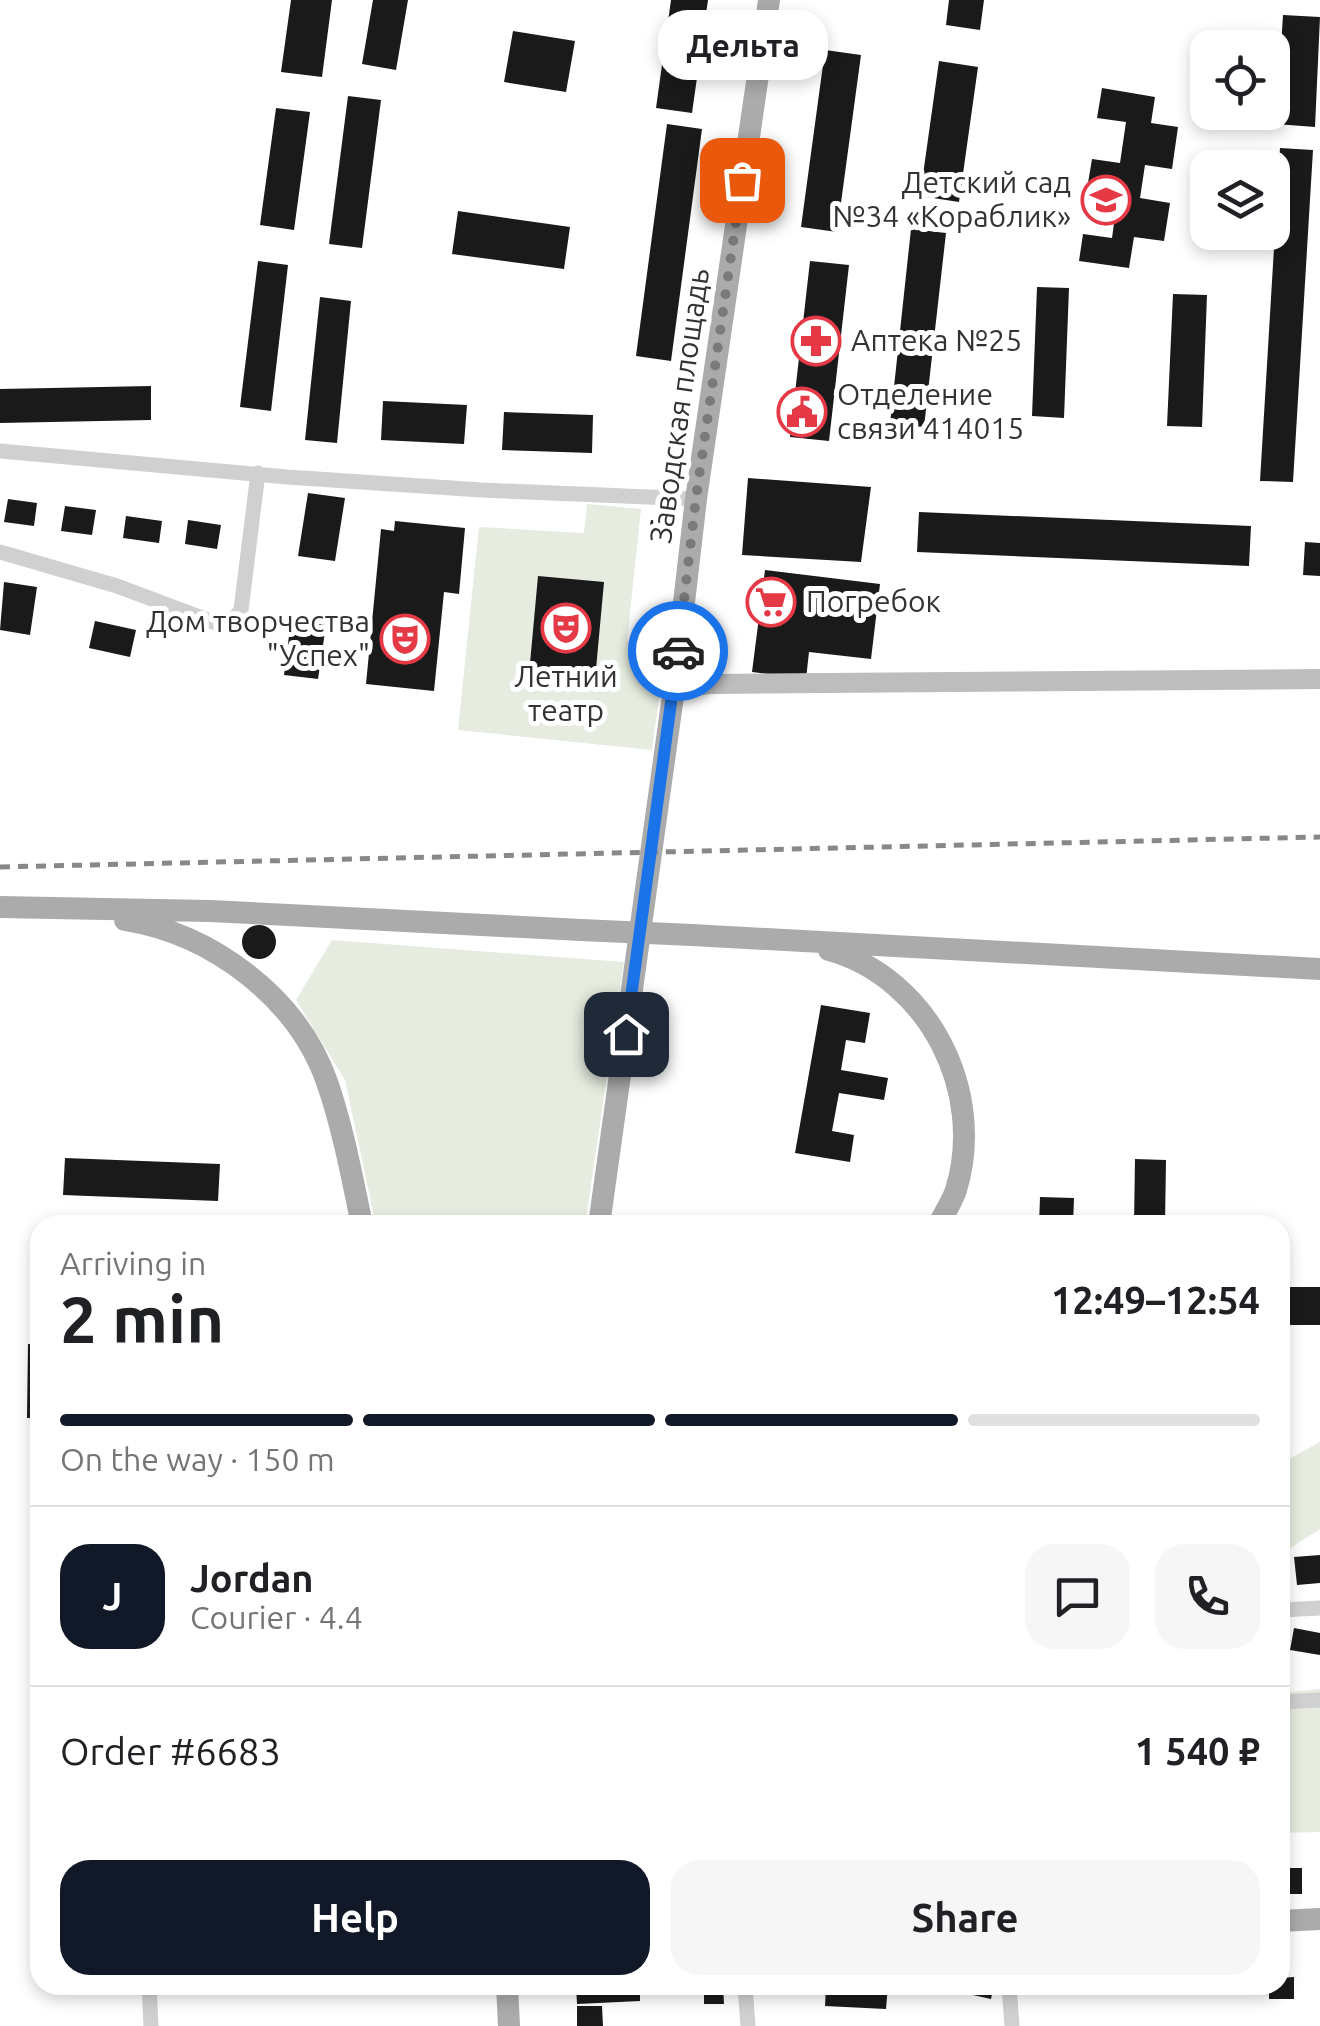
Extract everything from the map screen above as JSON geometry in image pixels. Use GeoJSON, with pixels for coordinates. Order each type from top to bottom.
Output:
{"type":"FeatureCollection","features":[{"type":"Feature","properties":{"kind":"main road","name":"Заводская площадь"},"geometry":{"type":"LineString","coordinates":[[600,1215],[674,689],[696,498],[768,0]]}},
{"type":"Feature","properties":{"kind":"main road"},"geometry":{"type":"LineString","coordinates":[[0,907],[210,912],[1320,969]]}},
{"type":"Feature","properties":{"kind":"main road"},"geometry":{"type":"LineString","coordinates":[[62,910],[144,922],[190,939],[226,958],[280,1006],[306,1040],[326,1078],[342,1130],[360,1215]]}},
{"type":"Feature","properties":{"kind":"main road"},"geometry":{"type":"LineString","coordinates":[[792,940],[861,961],[885,978],[927,1020],[945,1047],[958,1084],[962,1131],[956,1191],[943,1215]]}},
{"type":"Feature","properties":{"kind":"main road"},"geometry":{"type":"LineString","coordinates":[[1290,1920],[1320,1919]]}},
{"type":"Feature","properties":{"kind":"main road"},"geometry":{"type":"LineString","coordinates":[[507,1995],[509,2026]]}},
{"type":"Feature","properties":{"kind":"street"},"geometry":{"type":"LineString","coordinates":[[0,451],[481,490],[696,498]]}},
{"type":"Feature","properties":{"kind":"street"},"geometry":{"type":"LineString","coordinates":[[0,552],[117,586],[222,625],[230,623],[241,610],[258,473]]}},
{"type":"Feature","properties":{"kind":"street"},"geometry":{"type":"LineString","coordinates":[[674,689],[709,684],[1320,679]]}},
{"type":"Feature","properties":{"kind":"street"},"geometry":{"type":"LineString","coordinates":[[1290,1610],[1320,1608]]}},
{"type":"Feature","properties":{"kind":"street"},"geometry":{"type":"LineString","coordinates":[[1290,1702],[1320,1700]]}},
{"type":"Feature","properties":{"kind":"street"},"geometry":{"type":"LineString","coordinates":[[150,1995],[150,2026]]}},
{"type":"Feature","properties":{"kind":"street"},"geometry":{"type":"LineString","coordinates":[[746,1995],[748,2026]]}},
{"type":"Feature","properties":{"kind":"street"},"geometry":{"type":"LineString","coordinates":[[1010,1995],[1012,2026]]}},
{"type":"Feature","properties":{"kind":"shaded area"},"geometry":{"type":"Polygon","coordinates":[[[587,504],[641,509],[627,641],[666,646],[652,750],[458,730],[479,527],[584,533],[587,504]]]}},
{"type":"Feature","properties":{"kind":"shaded area"},"geometry":{"type":"Polygon","coordinates":[[[332,940],[624,962],[586,1215],[374,1215],[345,1080],[296,1000],[332,940]]]}},
{"type":"Feature","properties":{"kind":"shaded area"},"geometry":{"type":"Polygon","coordinates":[[[1320,1442],[1320,1529],[1290,1548],[1290,1458],[1320,1442]]]}},
{"type":"Feature","properties":{"kind":"shaded area"},"geometry":{"type":"Polygon","coordinates":[[[1320,1689],[1320,1832],[1290,1833],[1290,1692],[1320,1689]]]}},
{"type":"Feature","properties":{"kind":"building"},"geometry":{"type":"Polygon","coordinates":[[[291,0],[332,0],[322,77],[281,72],[291,0]]]}},
{"type":"Feature","properties":{"kind":"building"},"geometry":{"type":"Polygon","coordinates":[[[373,0],[408,0],[396,70],[362,64],[373,0]]]}},
{"type":"Feature","properties":{"kind":"building"},"geometry":{"type":"Polygon","coordinates":[[[671,0],[708,0],[692,113],[656,108],[671,0]]]}},
{"type":"Feature","properties":{"kind":"building"},"geometry":{"type":"Polygon","coordinates":[[[949,0],[984,0],[980,30],[946,25],[949,0]]]}},
{"type":"Feature","properties":{"kind":"building"},"geometry":{"type":"Polygon","coordinates":[[[1283,15],[1320,17],[1315,127],[1290,125],[1290,30],[1282,30],[1283,15]]]}},
{"type":"Feature","properties":{"kind":"building"},"geometry":{"type":"Polygon","coordinates":[[[513,31],[575,41],[566,92],[504,82],[513,31]]]}},
{"type":"Feature","properties":{"kind":"building"},"geometry":{"type":"Polygon","coordinates":[[[825,50],[861,55],[837,232],[801,227],[825,50]]]}},
{"type":"Feature","properties":{"kind":"building"},"geometry":{"type":"Polygon","coordinates":[[[939,61],[978,67],[959,202],[920,196],[939,61]]]}},
{"type":"Feature","properties":{"kind":"building"},"geometry":{"type":"Polygon","coordinates":[[[1102,88],[1155,97],[1151,123],[1178,127],[1172,169],[1145,165],[1140,198],[1170,203],[1164,241],[1134,237],[1129,268],[1079,261],[1083,234],[1112,238],[1118,194],[1087,189],[1092,159],[1120,163],[1126,122],[1097,118],[1102,88]]]}},
{"type":"Feature","properties":{"kind":"building"},"geometry":{"type":"Polygon","coordinates":[[[348,96],[381,100],[362,248],[329,244],[348,96]]]}},
{"type":"Feature","properties":{"kind":"building"},"geometry":{"type":"Polygon","coordinates":[[[276,108],[310,112],[294,230],[260,225],[276,108]]]}},
{"type":"Feature","properties":{"kind":"building"},"geometry":{"type":"Polygon","coordinates":[[[667,124],[702,129],[671,361],[636,356],[667,124]]]}},
{"type":"Feature","properties":{"kind":"building"},"geometry":{"type":"Polygon","coordinates":[[[1280,148],[1313,150],[1293,482],[1260,481],[1274,250],[1290,250],[1290,150],[1280,148]]]}},
{"type":"Feature","properties":{"kind":"building"},"geometry":{"type":"Polygon","coordinates":[[[458,211],[570,227],[564,269],[452,254],[458,211]]]}},
{"type":"Feature","properties":{"kind":"building"},"geometry":{"type":"Polygon","coordinates":[[[911,229],[946,233],[924,427],[890,424],[911,229]]]}},
{"type":"Feature","properties":{"kind":"building"},"geometry":{"type":"Polygon","coordinates":[[[258,261],[288,265],[271,411],[240,407],[258,261]]]}},
{"type":"Feature","properties":{"kind":"building"},"geometry":{"type":"Polygon","coordinates":[[[810,261],[849,265],[829,441],[790,437],[810,261]]]}},
{"type":"Feature","properties":{"kind":"building"},"geometry":{"type":"Polygon","coordinates":[[[1037,287],[1069,288],[1064,418],[1032,416],[1037,287]]]}},
{"type":"Feature","properties":{"kind":"building"},"geometry":{"type":"Polygon","coordinates":[[[1173,294],[1207,295],[1202,427],[1167,426],[1173,294]]]}},
{"type":"Feature","properties":{"kind":"building"},"geometry":{"type":"Polygon","coordinates":[[[320,297],[351,301],[337,443],[305,440],[320,297]]]}},
{"type":"Feature","properties":{"kind":"building"},"geometry":{"type":"Polygon","coordinates":[[[151,386],[151,420],[0,423],[0,389],[151,386]]]}},
{"type":"Feature","properties":{"kind":"building"},"geometry":{"type":"Polygon","coordinates":[[[383,401],[467,405],[464,444],[381,440],[383,401]]]}},
{"type":"Feature","properties":{"kind":"building"},"geometry":{"type":"Polygon","coordinates":[[[504,412],[593,415],[592,453],[502,450],[504,412]]]}},
{"type":"Feature","properties":{"kind":"building"},"geometry":{"type":"Polygon","coordinates":[[[748,478],[871,487],[861,562],[742,555],[748,478]]]}},
{"type":"Feature","properties":{"kind":"building"},"geometry":{"type":"Polygon","coordinates":[[[308,493],[345,498],[335,561],[298,556],[308,493]]]}},
{"type":"Feature","properties":{"kind":"building"},"geometry":{"type":"Polygon","coordinates":[[[8,499],[37,503],[34,526],[4,522],[8,499]]]}},
{"type":"Feature","properties":{"kind":"building"},"geometry":{"type":"Polygon","coordinates":[[[65,506],[96,510],[92,535],[61,531],[65,506]]]}},
{"type":"Feature","properties":{"kind":"building"},"geometry":{"type":"Polygon","coordinates":[[[919,512],[1251,526],[1249,566],[917,552],[919,512]]]}},
{"type":"Feature","properties":{"kind":"building"},"geometry":{"type":"Polygon","coordinates":[[[126,516],[162,521],[159,543],[123,538],[126,516]]]}},
{"type":"Feature","properties":{"kind":"building"},"geometry":{"type":"Polygon","coordinates":[[[188,520],[221,525],[217,549],[185,544],[188,520]]]}},
{"type":"Feature","properties":{"kind":"building"},"geometry":{"type":"Polygon","coordinates":[[[651,520],[670,523],[667,539],[648,536],[651,520]]]}},
{"type":"Feature","properties":{"kind":"building","name":"Дом творчества \"Успех\""},"geometry":{"type":"Polygon","coordinates":[[[395,521],[465,528],[459,594],[444,592],[434,691],[366,684],[381,529],[394,531],[395,521]]]}},
{"type":"Feature","properties":{"kind":"building"},"geometry":{"type":"Polygon","coordinates":[[[1305,542],[1320,543],[1320,576],[1303,575],[1305,542]]]}},
{"type":"Feature","properties":{"kind":"building"},"geometry":{"type":"Polygon","coordinates":[[[765,570],[880,584],[871,659],[809,652],[806,679],[752,672],[765,570]]]}},
{"type":"Feature","properties":{"kind":"building","name":"Летний театр"},"geometry":{"type":"Polygon","coordinates":[[[538,576],[604,582],[595,680],[529,674],[538,576]]]}},
{"type":"Feature","properties":{"kind":"building"},"geometry":{"type":"Polygon","coordinates":[[[4,582],[37,587],[30,635],[0,630],[4,582]]]}},
{"type":"Feature","properties":{"kind":"building"},"geometry":{"type":"Polygon","coordinates":[[[291,620],[326,625],[318,679],[284,675],[291,620]]]}},
{"type":"Feature","properties":{"kind":"building"},"geometry":{"type":"Polygon","coordinates":[[[95,621],[136,630],[130,657],[89,648],[95,621]]]}},
{"type":"Feature","properties":{"kind":"building"},"geometry":{"type":"Polygon","coordinates":[[[259,925],[271,930],[276,942],[271,954],[259,959],[247,954],[242,942],[247,930],[259,925]]]}},
{"type":"Feature","properties":{"kind":"building"},"geometry":{"type":"Polygon","coordinates":[[[821,1005],[870,1013],[865,1043],[846,1040],[841,1070],[888,1078],[884,1100],[839,1093],[832,1131],[854,1135],[850,1162],[795,1153],[821,1005]]]}},
{"type":"Feature","properties":{"kind":"building"},"geometry":{"type":"Polygon","coordinates":[[[65,1158],[220,1164],[218,1201],[63,1195],[65,1158]]]}},
{"type":"Feature","properties":{"kind":"building"},"geometry":{"type":"Polygon","coordinates":[[[1135,1159],[1166,1160],[1165,1215],[1134,1215],[1135,1159]]]}},
{"type":"Feature","properties":{"kind":"building"},"geometry":{"type":"Polygon","coordinates":[[[1040,1197],[1074,1198],[1073,1215],[1039,1215],[1040,1197]]]}},
{"type":"Feature","properties":{"kind":"building"},"geometry":{"type":"Polygon","coordinates":[[[1290,1287],[1320,1287],[1320,1325],[1290,1325],[1290,1287]]]}},
{"type":"Feature","properties":{"kind":"building"},"geometry":{"type":"Polygon","coordinates":[[[28,1344],[30,1344],[30,1418],[28,1344]]]}},
{"type":"Feature","properties":{"kind":"building"},"geometry":{"type":"Polygon","coordinates":[[[1320,1555],[1320,1583],[1297,1585],[1294,1557],[1320,1555]]]}},
{"type":"Feature","properties":{"kind":"building"},"geometry":{"type":"Polygon","coordinates":[[[1294,1628],[1320,1633],[1320,1655],[1290,1650],[1294,1628]]]}},
{"type":"Feature","properties":{"kind":"building"},"geometry":{"type":"Polygon","coordinates":[[[1290,1868],[1302,1868],[1302,1894],[1290,1894],[1290,1868]]]}},
{"type":"Feature","properties":{"kind":"building"},"geometry":{"type":"Polygon","coordinates":[[[1290,1977],[1294,1977],[1294,1999],[1269,1999],[1269,1995],[1290,1995],[1290,1977]]]}},
{"type":"Feature","properties":{"kind":"building"},"geometry":{"type":"Polygon","coordinates":[[[577,1995],[640,1995],[640,2001],[577,2004],[577,1995]]]}},
{"type":"Feature","properties":{"kind":"building"},"geometry":{"type":"Polygon","coordinates":[[[704,1995],[724,1995],[724,2004],[704,2004],[704,1995]]]}},
{"type":"Feature","properties":{"kind":"building"},"geometry":{"type":"Polygon","coordinates":[[[826,1995],[887,1995],[886,2009],[825,2006],[826,1995]]]}},
{"type":"Feature","properties":{"kind":"building"},"geometry":{"type":"Polygon","coordinates":[[[577,2006],[602,2006],[603,2026],[577,2026],[577,2006]]]}},
{"type":"Feature","properties":{"kind":"railway"},"geometry":{"type":"LineString","coordinates":[[0,867],[1320,837]]}},
{"type":"Feature","properties":{"kind":"way so far"},"geometry":{"type":"LineString","coordinates":[[678,651],[742,180]]}},
{"type":"Feature","properties":{"kind":"place","name":"Дельта"},"geometry":{"type":"Point","coordinates":[742,180]}},
{"type":"Feature","properties":{"kind":"place","name":"Детский сад №34 «Кораблик»"},"geometry":{"type":"Point","coordinates":[1106,200]}},
{"type":"Feature","properties":{"kind":"place","name":"Аптека №25"},"geometry":{"type":"Point","coordinates":[816,341]}},
{"type":"Feature","properties":{"kind":"place","name":"Отделение связи 414015"},"geometry":{"type":"Point","coordinates":[802,412]}},
{"type":"Feature","properties":{"kind":"place","name":"Погребок"},"geometry":{"type":"Point","coordinates":[771,602]}},
{"type":"Feature","properties":{"kind":"place","name":"Летний театр"},"geometry":{"type":"Point","coordinates":[566,628]}},
{"type":"Feature","properties":{"kind":"place","name":"Дом творчества \"Успех\""},"geometry":{"type":"Point","coordinates":[405,639]}},
{"type":"Feature","properties":{"kind":"route"},"geometry":{"type":"LineString","coordinates":[[626,1034],[678,651]]}}]}
